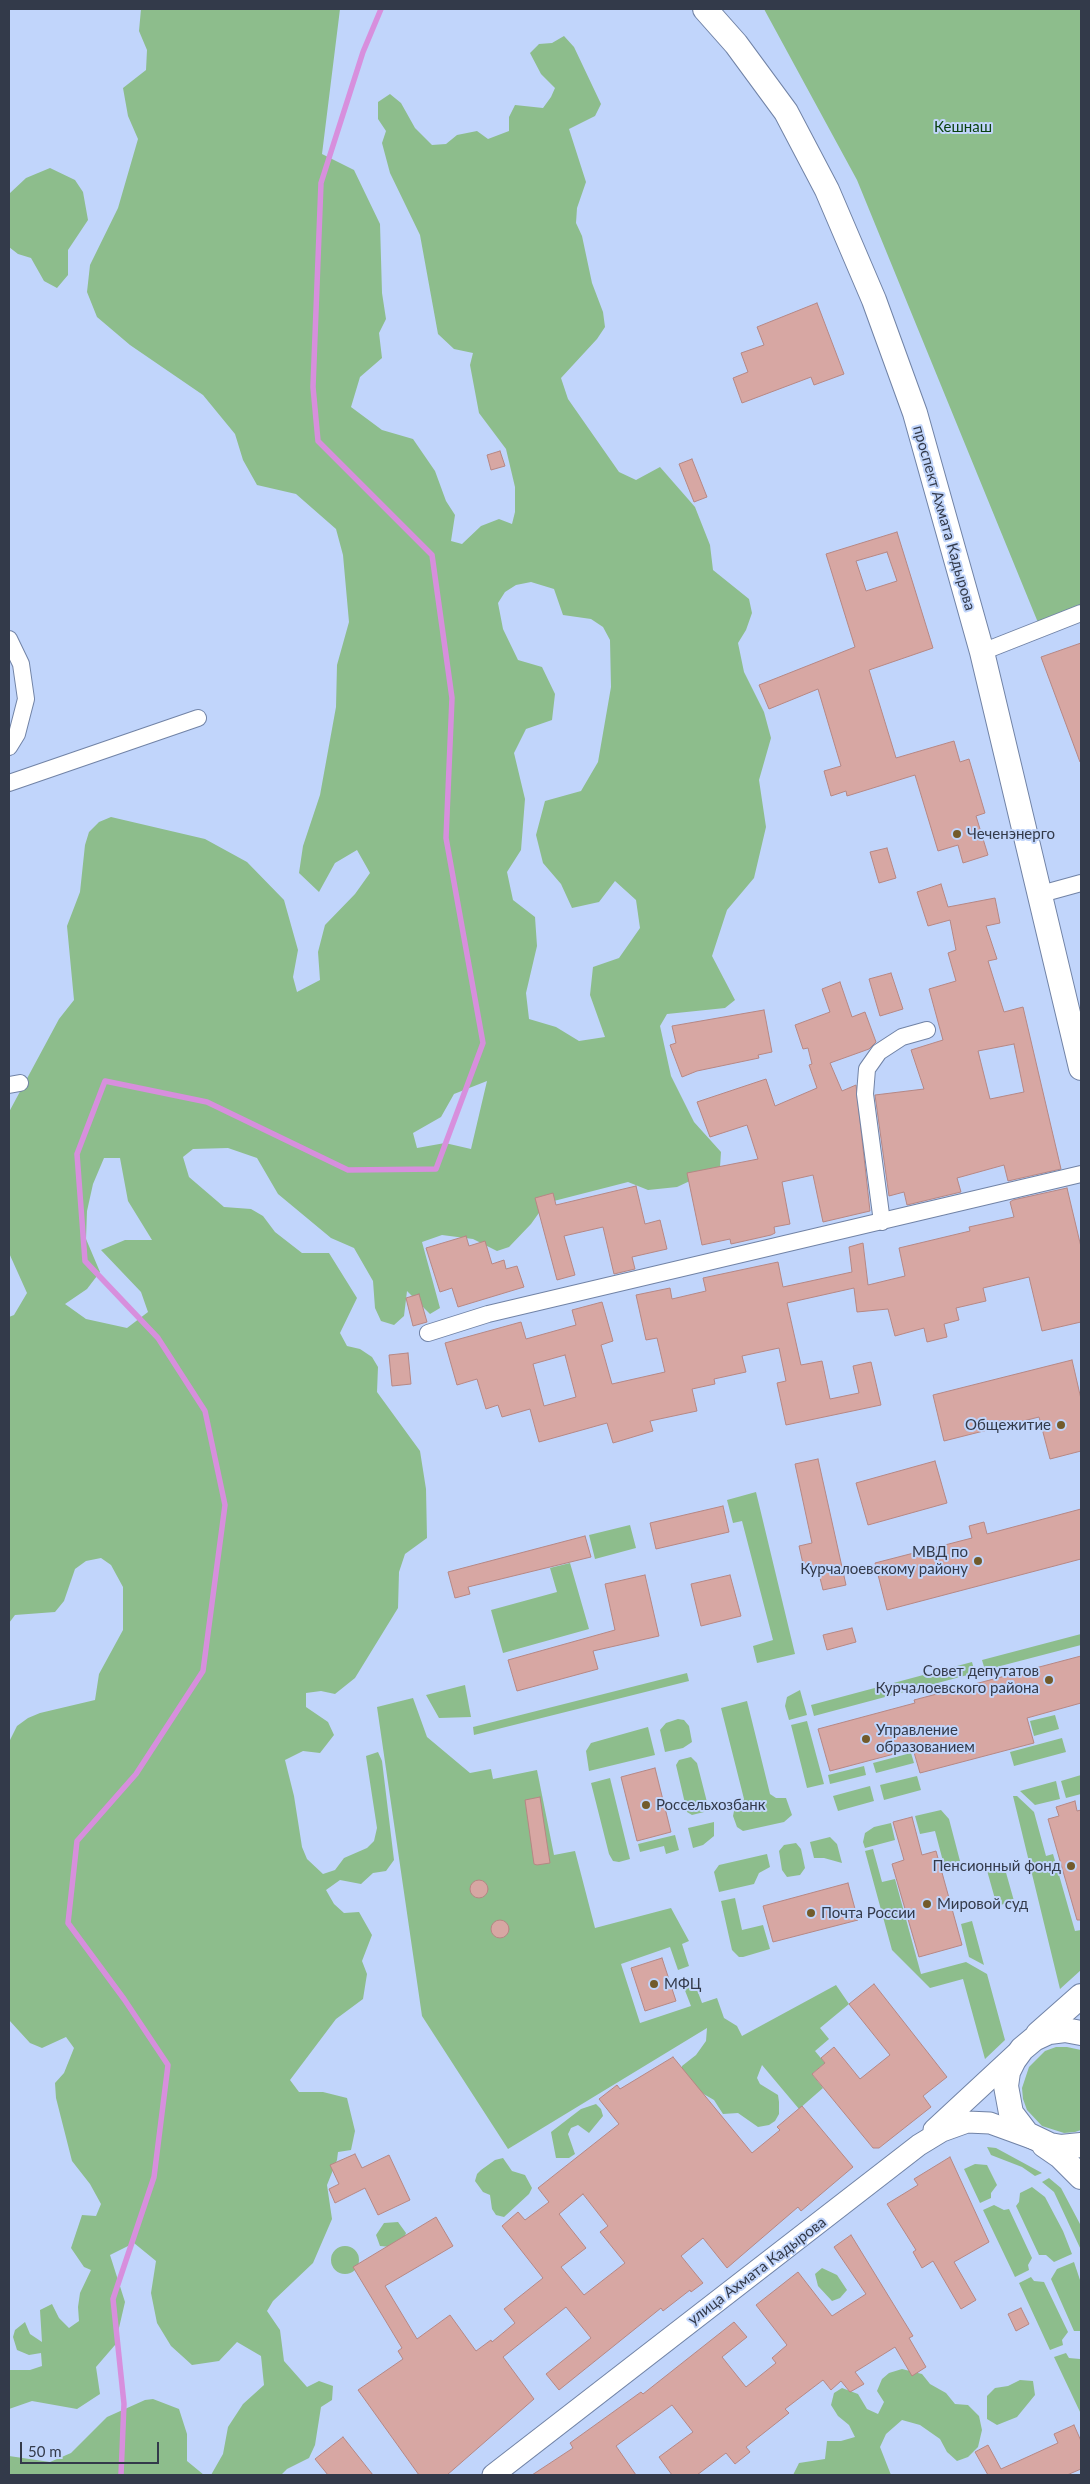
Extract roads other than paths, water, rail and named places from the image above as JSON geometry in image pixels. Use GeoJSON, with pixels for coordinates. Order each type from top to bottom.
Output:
{"type":"FeatureCollection","features":[{"type":"Feature","properties":{"kind":"main road","name":"проспект Ахмата Кадырова"},"geometry":{"type":"LineString","coordinates":[[705,9],[736,44],[786,112],[827,190],[874,300],[915,413],[982,652],[1081,1068]]}},
{"type":"Feature","properties":{"kind":"main road"},"geometry":{"type":"LineString","coordinates":[[1081,1996],[1024,2046],[1008,2072],[1007,2099],[1018,2124],[1027,2134],[1040,2142],[1061,2147],[1081,2145]]}},
{"type":"Feature","properties":{"kind":"main road"},"geometry":{"type":"LineString","coordinates":[[1024,2046],[1049,2032],[1065,2030],[1081,2032]]}},
{"type":"Feature","properties":{"kind":"main road","name":"улица Ахмата Кадырова"},"geometry":{"type":"LineString","coordinates":[[1040,2142],[1060,2156],[1081,2177]]}},
{"type":"Feature","properties":{"kind":"street"},"geometry":{"type":"LineString","coordinates":[[982,652],[1081,613]]}},
{"type":"Feature","properties":{"kind":"street"},"geometry":{"type":"LineString","coordinates":[[9,640],[21,664],[26,699],[17,734],[9,747]]}},
{"type":"Feature","properties":{"kind":"street"},"geometry":{"type":"LineString","coordinates":[[9,783],[198,718]]}},
{"type":"Feature","properties":{"kind":"street"},"geometry":{"type":"LineString","coordinates":[[1041,894],[1081,883]]}},
{"type":"Feature","properties":{"kind":"street"},"geometry":{"type":"LineString","coordinates":[[882,1222],[865,1094],[867,1069],[879,1052],[902,1037],[927,1030]]}},
{"type":"Feature","properties":{"kind":"street"},"geometry":{"type":"LineString","coordinates":[[428,1333],[488,1314],[1081,1174]]}},
{"type":"Feature","properties":{"kind":"street"},"geometry":{"type":"LineString","coordinates":[[919,2145],[1024,2046]]}},
{"type":"Feature","properties":{"kind":"street","name":"улица Ахмата Кадырова"},"geometry":{"type":"LineString","coordinates":[[493,2475],[919,2145],[942,2131],[968,2122],[990,2122],[1040,2142]]}},
{"type":"Feature","properties":{"kind":"waterway"},"geometry":{"type":"LineString","coordinates":[[121,2475],[124,2404],[113,2299],[154,2177],[168,2065],[124,1999],[68,1923],[77,1841],[136,1774],[203,1671],[225,1505],[205,1411],[158,1338],[85,1261],[77,1154],[105,1081],[207,1102],[348,1170],[436,1169],[483,1043],[446,838],[452,698],[432,555],[318,441],[313,387],[321,183],[363,52],[381,9]]}},
{"type":"Feature","properties":{"kind":"place","name":"Чеченэнерго"},"geometry":{"type":"Point","coordinates":[957,834]}},
{"type":"Feature","properties":{"kind":"place","name":"Общежитие"},"geometry":{"type":"Point","coordinates":[1061,1425]}},
{"type":"Feature","properties":{"kind":"place","name":"МВД по Курчалоевскому району"},"geometry":{"type":"Point","coordinates":[978,1561]}},
{"type":"Feature","properties":{"kind":"place","name":"Совет депутатов Курчалоевского района"},"geometry":{"type":"Point","coordinates":[1049,1680]}},
{"type":"Feature","properties":{"kind":"place","name":"Управление образованием"},"geometry":{"type":"Point","coordinates":[866,1739]}},
{"type":"Feature","properties":{"kind":"place","name":"Россельхозбанк"},"geometry":{"type":"Point","coordinates":[646,1805]}},
{"type":"Feature","properties":{"kind":"place","name":"Пенсионный фонд"},"geometry":{"type":"Point","coordinates":[1071,1866]}},
{"type":"Feature","properties":{"kind":"place","name":"Мировой суд"},"geometry":{"type":"Point","coordinates":[927,1904]}},
{"type":"Feature","properties":{"kind":"place","name":"Почта России"},"geometry":{"type":"Point","coordinates":[811,1913]}},
{"type":"Feature","properties":{"kind":"place","name":"МФЦ"},"geometry":{"type":"Point","coordinates":[654,1984]}},
{"type":"Feature","properties":{"kind":"park label","name":"Кешнаш"},"geometry":{"type":"Point","coordinates":[963,127]}}]}
